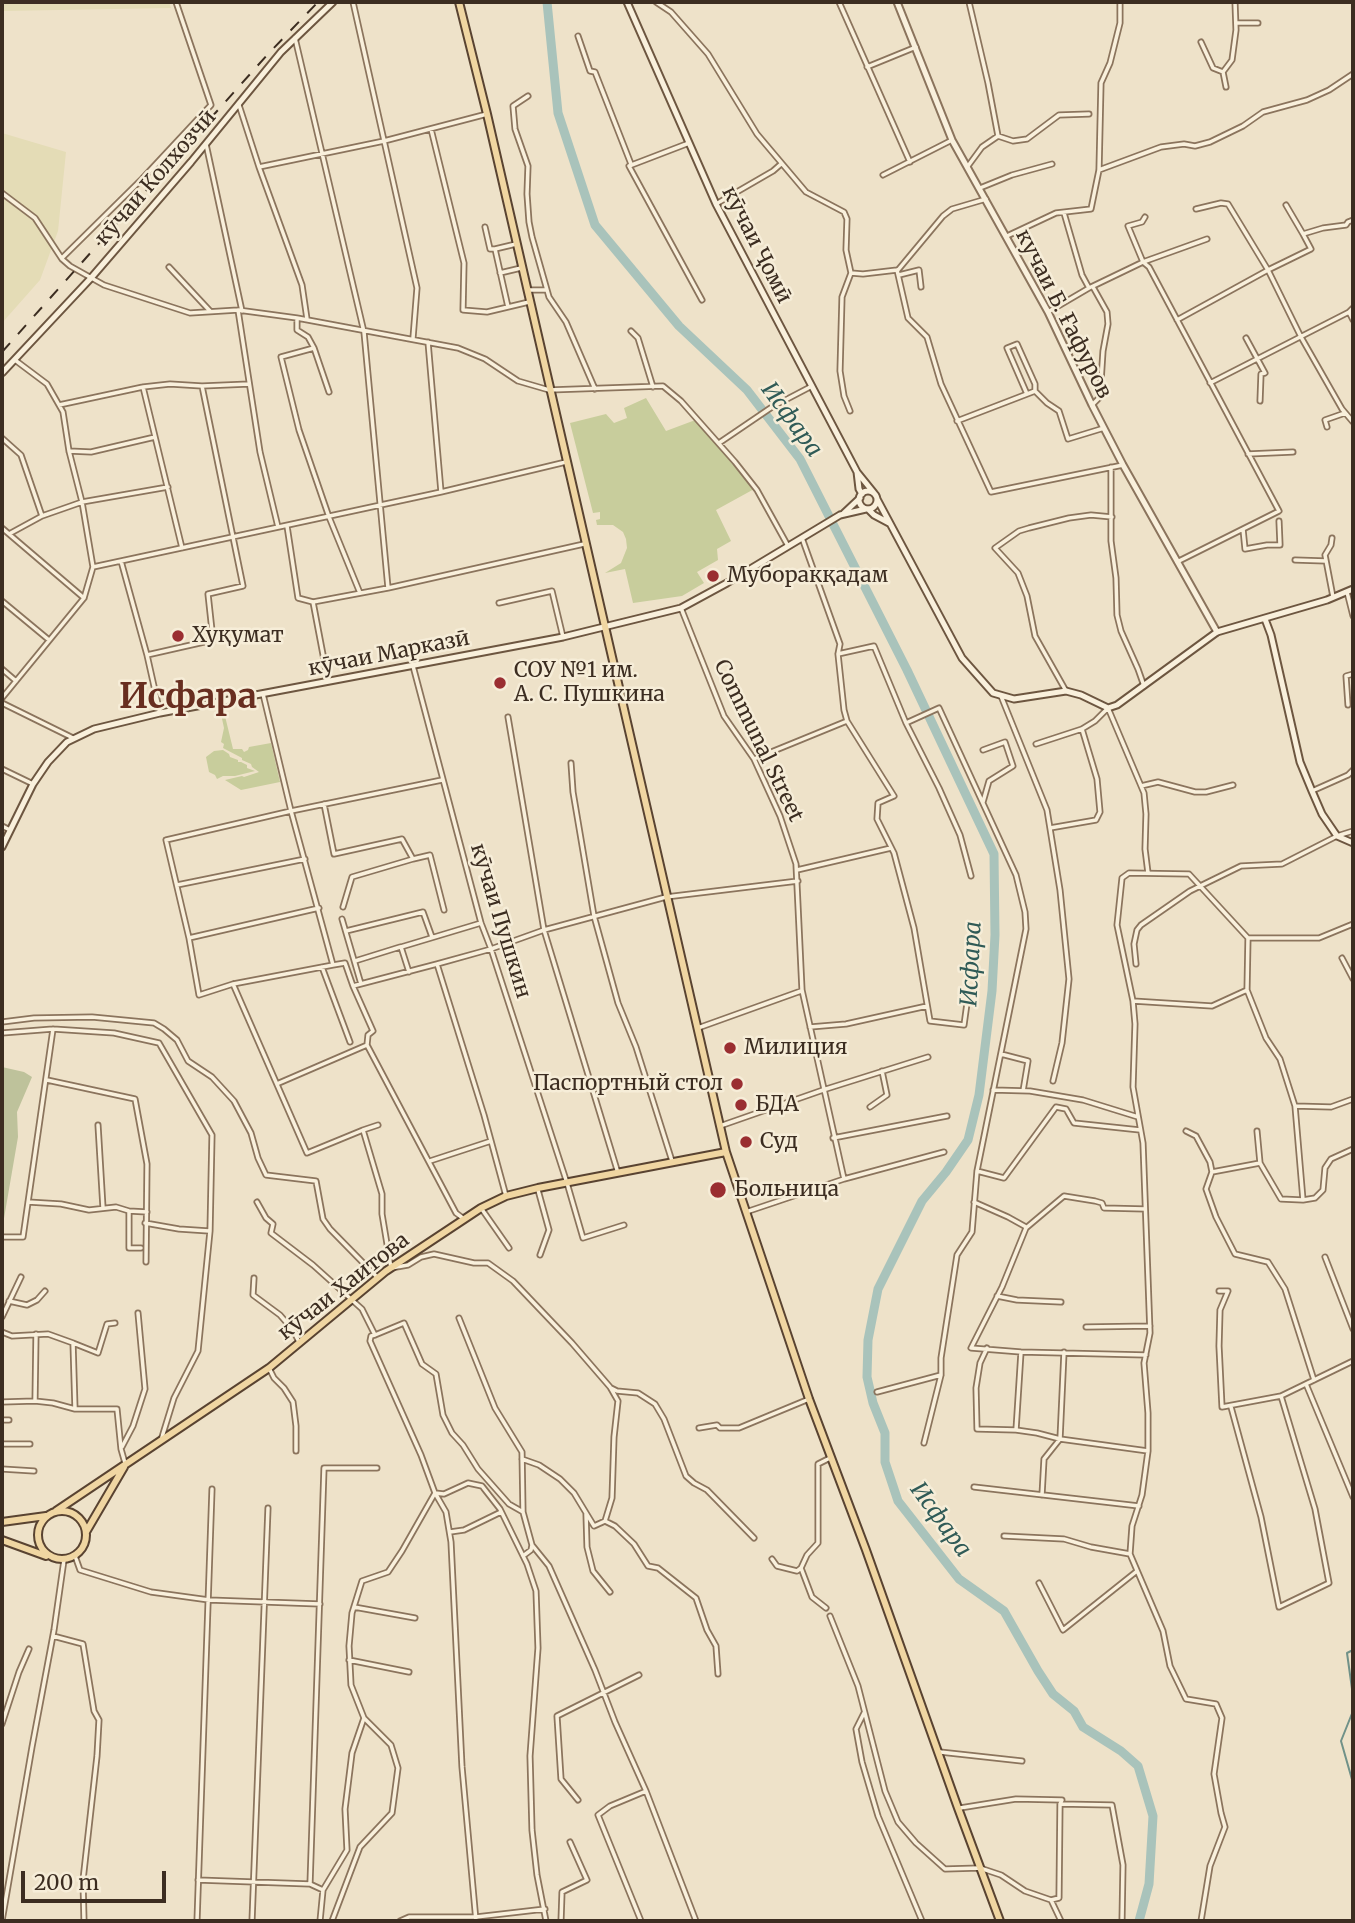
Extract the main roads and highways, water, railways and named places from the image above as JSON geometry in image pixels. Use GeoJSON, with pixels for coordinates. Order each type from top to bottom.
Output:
{"type":"FeatureCollection","features":[{"type":"Feature","properties":{"kind":"main road","name":"кӯчаи Колхозчӣ"},"geometry":{"type":"LineString","coordinates":[[2,373],[91,278],[281,52],[333,2]]}},
{"type":"Feature","properties":{"kind":"main road"},"geometry":{"type":"LineString","coordinates":[[459,2],[726,1153],[830,1458],[1000,1921]]}},
{"type":"Feature","properties":{"kind":"main road","name":"кӯчаи Ҷомӣ"},"geometry":{"type":"LineString","coordinates":[[627,2],[716,204],[857,472],[876,496],[962,658],[993,693],[1014,699],[1066,691],[1108,708],[1117,705],[1217,632]]}},
{"type":"Feature","properties":{"kind":"main road","name":"кучаи Б. Ғафуров"},"geometry":{"type":"LineString","coordinates":[[897,2],[952,140],[1048,312],[1092,405],[1217,632]]}},
{"type":"Feature","properties":{"kind":"main road"},"geometry":{"type":"LineString","coordinates":[[857,472],[860,503],[890,524]]}},
{"type":"Feature","properties":{"kind":"main road"},"geometry":{"type":"LineString","coordinates":[[869,491],[876,496],[874,507],[842,514],[869,491]]}},
{"type":"Feature","properties":{"kind":"main road","name":"кӯчаи Марказӣ"},"geometry":{"type":"LineString","coordinates":[[2,847],[33,783],[48,762],[67,742],[94,729],[160,713],[563,637],[681,608],[842,514]]}},
{"type":"Feature","properties":{"kind":"main road"},"geometry":{"type":"LineString","coordinates":[[1217,632],[1350,590]]}},
{"type":"Feature","properties":{"kind":"main road"},"geometry":{"type":"LineString","coordinates":[[1265,619],[1300,762],[1322,814],[1337,836],[1353,843]]}},
{"type":"Feature","properties":{"kind":"main road","name":"кӯчаи Хаитова"},"geometry":{"type":"LineString","coordinates":[[56,1511],[269,1368],[391,1268],[481,1208],[506,1196],[538,1188],[726,1153]]}},
{"type":"Feature","properties":{"kind":"main road"},"geometry":{"type":"LineString","coordinates":[[2,1540],[60,1559],[75,1556],[84,1546],[86,1532],[125,1465]]}},
{"type":"Feature","properties":{"kind":"main road"},"geometry":{"type":"LineString","coordinates":[[2,1522],[64,1511],[72,1513],[84,1525],[86,1532]]}},
{"type":"Feature","properties":{"kind":"main road"},"geometry":{"type":"LineString","coordinates":[[46,1516],[41,1522],[37,1537],[43,1552],[60,1559]]}},
{"type":"Feature","properties":{"kind":"waterway","name":"Исфара"},"geometry":{"type":"LineString","coordinates":[[547,2],[558,113],[595,225],[679,326],[747,390],[800,459],[907,670],[994,854],[995,935],[992,991],[979,1095],[968,1140],[922,1201],[878,1289],[868,1340],[867,1377],[873,1403],[885,1433],[885,1462],[898,1501],[959,1579],[1004,1611],[1053,1694],[1074,1711],[1083,1727],[1121,1751],[1138,1766],[1153,1816],[1149,1884],[1139,1921]]}},
{"type":"Feature","properties":{"kind":"waterway"},"geometry":{"type":"LineString","coordinates":[[1353,1650],[1347,1653],[1353,1696]]}},
{"type":"Feature","properties":{"kind":"waterway"},"geometry":{"type":"LineString","coordinates":[[1353,1711],[1341,1741],[1353,1783]]}},
{"type":"Feature","properties":{"kind":"waterway"},"geometry":{"type":"LineString","coordinates":[[1352,1921],[1353,1904]]}},
{"type":"Feature","properties":{"kind":"railway"},"geometry":{"type":"LineString","coordinates":[[2,352],[268,54],[318,2]]}},
{"type":"Feature","properties":{"kind":"place","name":"Муборакқадам"},"geometry":{"type":"Point","coordinates":[713,576]}},
{"type":"Feature","properties":{"kind":"place","name":"Хуқумат"},"geometry":{"type":"Point","coordinates":[178,636]}},
{"type":"Feature","properties":{"kind":"place","name":"СОУ №1 им. А. С. Пушкина"},"geometry":{"type":"Point","coordinates":[500,683]}},
{"type":"Feature","properties":{"kind":"place","name":"Милиция"},"geometry":{"type":"Point","coordinates":[730,1048]}},
{"type":"Feature","properties":{"kind":"place","name":"Паспортный стол"},"geometry":{"type":"Point","coordinates":[737,1084]}},
{"type":"Feature","properties":{"kind":"place","name":"БДА"},"geometry":{"type":"Point","coordinates":[741,1105]}},
{"type":"Feature","properties":{"kind":"place","name":"Суд"},"geometry":{"type":"Point","coordinates":[746,1142]}},
{"type":"Feature","properties":{"kind":"place","name":"Больница"},"geometry":{"type":"Point","coordinates":[718,1190]}},
{"type":"Feature","properties":{"kind":"district","name":"Исфара"},"geometry":{"type":"Point","coordinates":[188,698]}}]}
